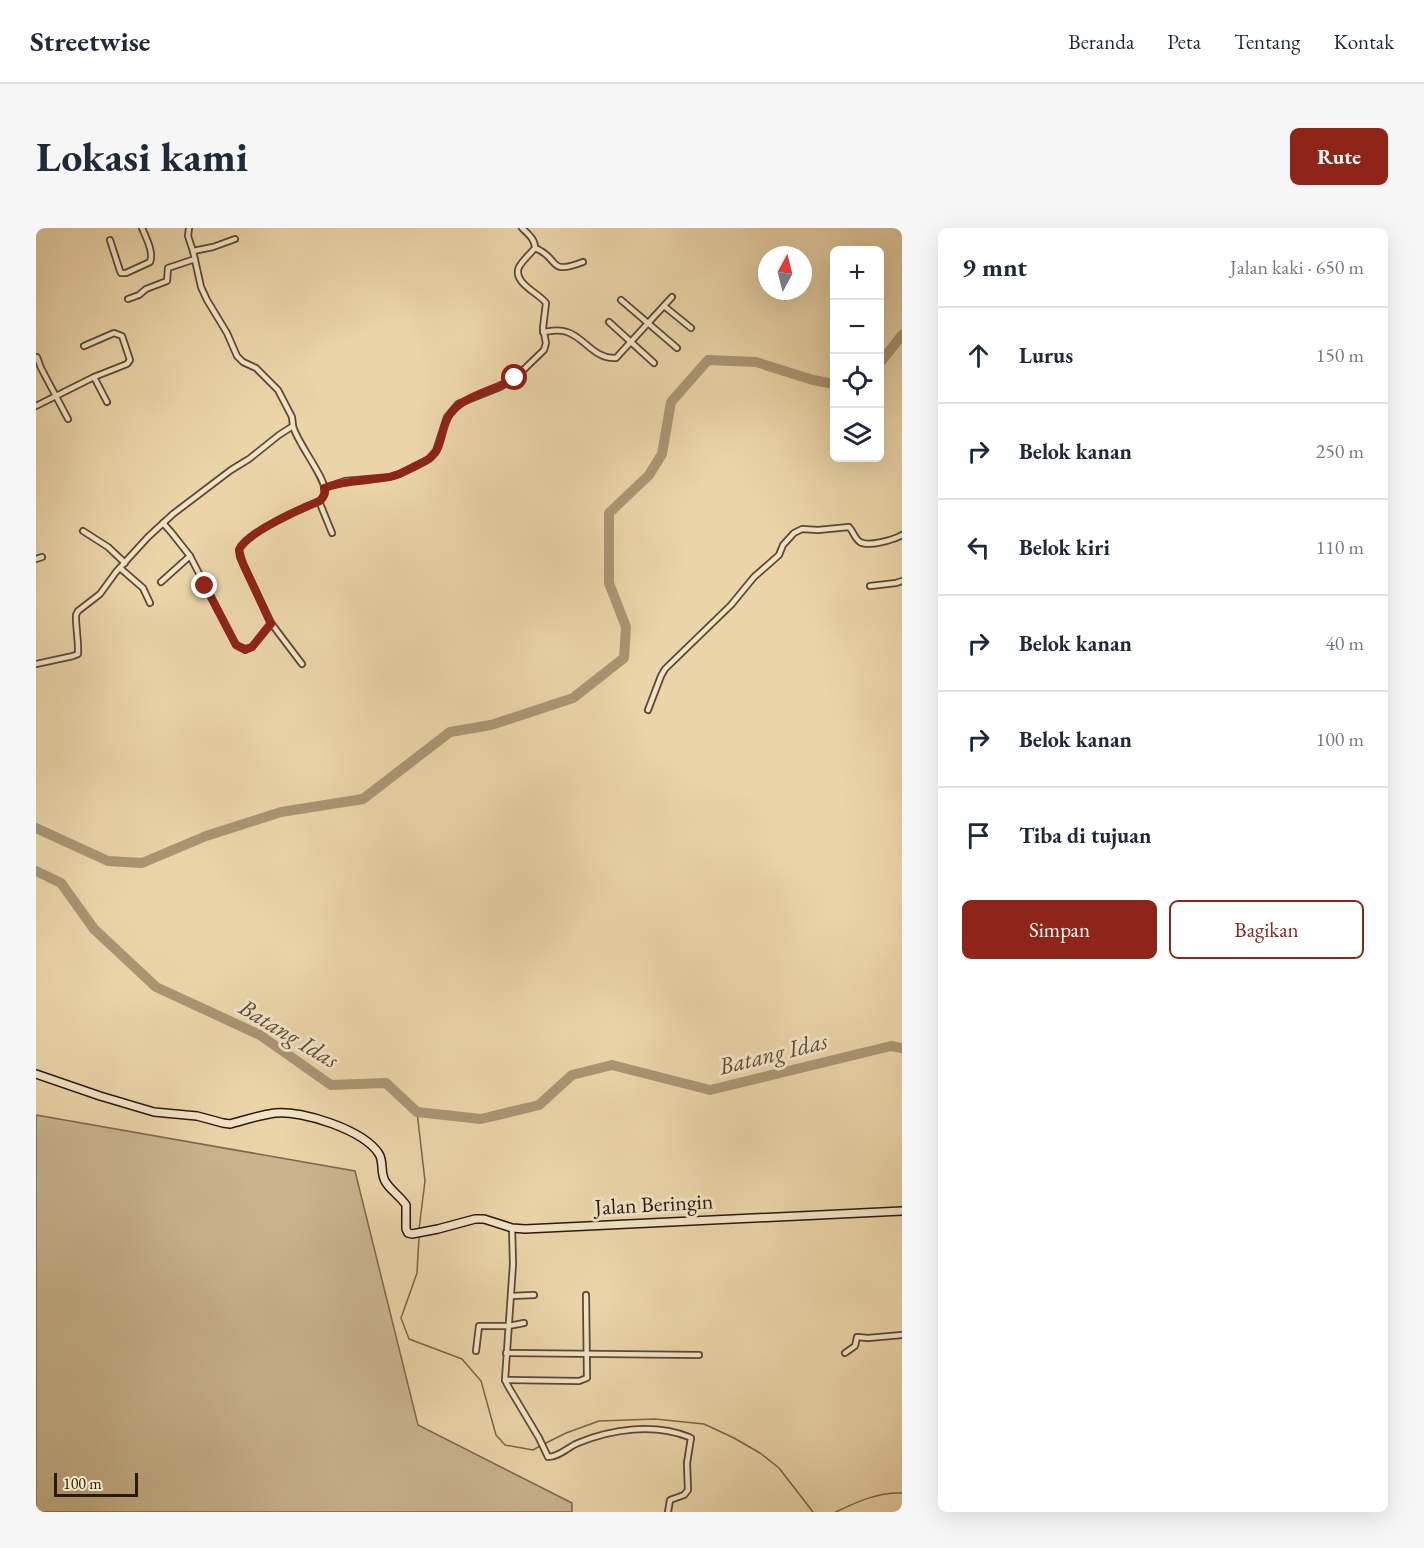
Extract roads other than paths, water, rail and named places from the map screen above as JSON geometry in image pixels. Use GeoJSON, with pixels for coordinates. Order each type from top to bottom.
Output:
{"type":"FeatureCollection","features":[{"type":"Feature","properties":{"kind":"street"},"geometry":{"type":"LineString","coordinates":[[110,240],[120,271],[126,273],[152,260],[142,228]]}},
{"type":"Feature","properties":{"kind":"street"},"geometry":{"type":"LineString","coordinates":[[189,228],[188,236],[207,300],[228,333],[237,357],[256,368],[278,390],[292,417],[299,442],[324,488],[324,497],[319,501],[288,515],[245,540],[239,550],[243,564],[271,624],[302,664]]}},
{"type":"Feature","properties":{"kind":"street"},"geometry":{"type":"LineString","coordinates":[[522,228],[533,240],[535,248],[545,253],[559,267],[569,267],[583,262]]}},
{"type":"Feature","properties":{"kind":"street"},"geometry":{"type":"LineString","coordinates":[[193,251],[235,239]]}},
{"type":"Feature","properties":{"kind":"street"},"geometry":{"type":"LineString","coordinates":[[324,488],[345,481],[390,477],[429,459],[436,451],[445,424],[453,410],[465,400],[500,387],[515,378],[546,348],[543,332],[546,303],[522,282],[518,273],[520,266],[535,248]]}},
{"type":"Feature","properties":{"kind":"street"},"geometry":{"type":"LineString","coordinates":[[128,299],[167,281],[167,271],[170,266],[195,259]]}},
{"type":"Feature","properties":{"kind":"street"},"geometry":{"type":"LineString","coordinates":[[543,332],[558,330],[570,333],[594,351],[610,358],[618,357],[672,297]]}},
{"type":"Feature","properties":{"kind":"street"},"geometry":{"type":"LineString","coordinates":[[621,300],[677,348]]}},
{"type":"Feature","properties":{"kind":"street"},"geometry":{"type":"LineString","coordinates":[[664,306],[691,328]]}},
{"type":"Feature","properties":{"kind":"street"},"geometry":{"type":"LineString","coordinates":[[609,322],[654,363]]}},
{"type":"Feature","properties":{"kind":"street"},"geometry":{"type":"LineString","coordinates":[[36,406],[129,362],[130,358],[122,336],[117,333],[84,346]]}},
{"type":"Feature","properties":{"kind":"street"},"geometry":{"type":"LineString","coordinates":[[37,357],[38,369],[68,419]]}},
{"type":"Feature","properties":{"kind":"street"},"geometry":{"type":"LineString","coordinates":[[94,377],[107,402]]}},
{"type":"Feature","properties":{"kind":"street"},"geometry":{"type":"LineString","coordinates":[[36,664],[78,654],[76,615],[78,611],[100,594],[120,567],[173,514],[293,426]]}},
{"type":"Feature","properties":{"kind":"street"},"geometry":{"type":"LineString","coordinates":[[319,501],[332,533]]}},
{"type":"Feature","properties":{"kind":"street"},"geometry":{"type":"LineString","coordinates":[[163,523],[190,556],[236,645],[245,650],[252,647],[271,624]]}},
{"type":"Feature","properties":{"kind":"street"},"geometry":{"type":"LineString","coordinates":[[648,710],[665,669],[731,605],[754,577],[779,555],[783,545],[794,533],[802,529],[849,527],[861,543],[882,542],[902,535]]}},
{"type":"Feature","properties":{"kind":"street"},"geometry":{"type":"LineString","coordinates":[[83,531],[108,547],[125,563]]}},
{"type":"Feature","properties":{"kind":"street"},"geometry":{"type":"LineString","coordinates":[[161,582],[190,556]]}},
{"type":"Feature","properties":{"kind":"street"},"geometry":{"type":"LineString","coordinates":[[120,567],[143,588],[150,603]]}},
{"type":"Feature","properties":{"kind":"street"},"geometry":{"type":"LineString","coordinates":[[870,586],[902,581]]}},
{"type":"Feature","properties":{"kind":"street","name":"Jalan Beringin"},"geometry":{"type":"LineString","coordinates":[[36,1074],[159,1113],[197,1116],[230,1124],[276,1113],[289,1113],[315,1117],[349,1130],[380,1155],[385,1181],[406,1205],[406,1229],[412,1234],[479,1219],[512,1228],[543,1228],[900,1213]]}},
{"type":"Feature","properties":{"kind":"street"},"geometry":{"type":"LineString","coordinates":[[512,1228],[511,1296],[505,1380],[548,1457],[554,1457],[574,1444],[594,1436],[618,1430],[651,1429],[688,1435],[691,1438],[687,1463],[689,1487],[686,1493],[670,1500],[669,1512]]}},
{"type":"Feature","properties":{"kind":"street"},"geometry":{"type":"LineString","coordinates":[[511,1296],[534,1295]]}},
{"type":"Feature","properties":{"kind":"street"},"geometry":{"type":"LineString","coordinates":[[505,1380],[585,1380],[588,1374],[586,1295]]}},
{"type":"Feature","properties":{"kind":"street"},"geometry":{"type":"LineString","coordinates":[[476,1351],[479,1326],[508,1326],[524,1323]]}},
{"type":"Feature","properties":{"kind":"street"},"geometry":{"type":"LineString","coordinates":[[845,1353],[855,1346],[857,1337],[902,1335]]}},
{"type":"Feature","properties":{"kind":"street"},"geometry":{"type":"LineString","coordinates":[[506,1353],[699,1355]]}},
{"type":"Feature","properties":{"kind":"waterway"},"geometry":{"type":"LineString","coordinates":[[884,358],[902,335]]}},
{"type":"Feature","properties":{"kind":"waterway"},"geometry":{"type":"LineString","coordinates":[[36,828],[108,861],[142,863],[206,836],[281,812],[363,799],[450,732],[491,725],[573,698],[624,658],[626,627],[609,583],[609,513],[649,475],[662,454],[671,402],[708,360],[756,362],[830,383]]}},
{"type":"Feature","properties":{"kind":"waterway","name":"Batang Idas"},"geometry":{"type":"LineString","coordinates":[[36,871],[61,883],[94,929],[156,987],[260,1035],[331,1085],[386,1083],[417,1112],[481,1119],[539,1105],[572,1075],[612,1065],[710,1090],[891,1046],[902,1048]]}},
{"type":"Feature","properties":{"kind":"waterway"},"geometry":{"type":"LineString","coordinates":[[417,1112],[425,1181],[419,1229]]}},
{"type":"Feature","properties":{"kind":"waterway"},"geometry":{"type":"LineString","coordinates":[[419,1237],[417,1273],[401,1318],[409,1339],[462,1359],[481,1381],[496,1435],[505,1445],[533,1450],[540,1446]]}},
{"type":"Feature","properties":{"kind":"waterway"},"geometry":{"type":"LineString","coordinates":[[544,1444],[599,1421],[655,1419],[704,1424],[760,1453],[779,1468],[813,1512]]}},
{"type":"Feature","properties":{"kind":"waterway"},"geometry":{"type":"LineString","coordinates":[[836,1512],[876,1496],[902,1493]]}}]}
